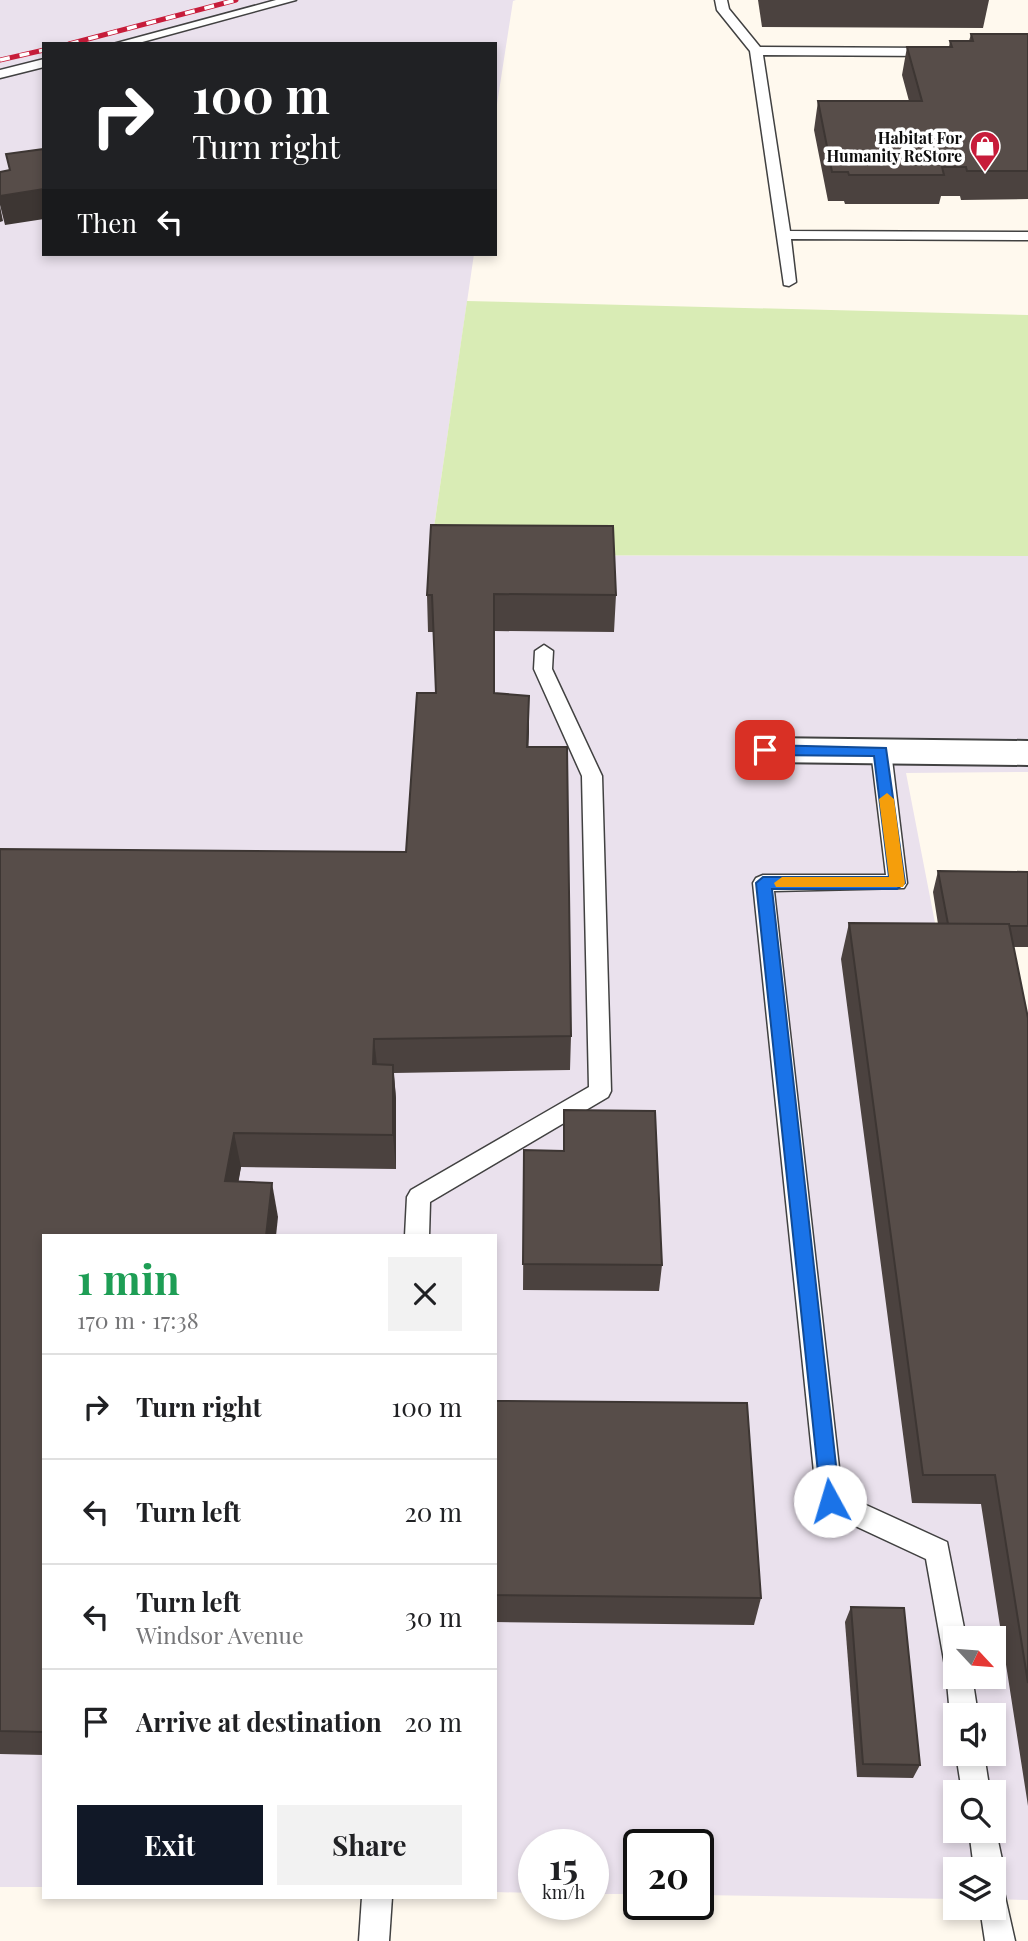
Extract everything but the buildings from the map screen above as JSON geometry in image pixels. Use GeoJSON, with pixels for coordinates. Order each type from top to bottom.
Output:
{"type":"FeatureCollection","features":[{"type":"Feature","properties":{"kind":"street"},"geometry":{"type":"LineString","coordinates":[[765,750],[1028,753]]}},
{"type":"Feature","properties":{"kind":"lane"},"geometry":{"type":"LineString","coordinates":[[127,42],[290,0]]}},
{"type":"Feature","properties":{"kind":"lane"},"geometry":{"type":"LineString","coordinates":[[721,0],[723,10],[756,51],[789,282]]}},
{"type":"Feature","properties":{"kind":"lane"},"geometry":{"type":"LineString","coordinates":[[756,51],[945,52]]}},
{"type":"Feature","properties":{"kind":"lane"},"geometry":{"type":"LineString","coordinates":[[0,74],[42,64]]}},
{"type":"Feature","properties":{"kind":"lane"},"geometry":{"type":"LineString","coordinates":[[783,235],[1028,236]]}},
{"type":"Feature","properties":{"kind":"lane"},"geometry":{"type":"LineString","coordinates":[[417,1234],[419,1197],[600,1091],[592,776],[543,668],[544,651]]}},
{"type":"Feature","properties":{"kind":"lane"},"geometry":{"type":"LineString","coordinates":[[881,751],[897,883],[763,883],[830,1501],[938,1551],[950,1626]]}},
{"type":"Feature","properties":{"kind":"lane"},"geometry":{"type":"LineString","coordinates":[[374,1941],[377,1899]]}},
{"type":"Feature","properties":{"kind":"lane"},"geometry":{"type":"LineString","coordinates":[[997,1920],[1000,1941]]}},
{"type":"Feature","properties":{"kind":"shaded area"},"geometry":{"type":"Polygon","coordinates":[[[0,0],[516,0],[513,1],[497,104],[497,42],[42,42],[42,256],[474,256],[430,555],[1028,556],[1028,772],[906,773],[942,959],[1028,1114],[1028,1900],[1006,1899],[1006,1857],[943,1857],[943,1899],[714,1895],[714,1829],[623,1829],[623,1894],[609,1894],[609,1829],[518,1829],[518,1893],[497,1892],[497,1234],[42,1234],[42,1887],[0,1887],[0,0]]]}},
{"type":"Feature","properties":{"kind":"green space"},"geometry":{"type":"Polygon","coordinates":[[[467,301],[1028,315],[1028,556],[430,555],[467,301]]]}},
{"type":"Feature","properties":{"kind":"railway"},"geometry":{"type":"LineString","coordinates":[[77,42],[236,0]]}},
{"type":"Feature","properties":{"kind":"railway"},"geometry":{"type":"LineString","coordinates":[[0,60],[42,50]]}},
{"type":"Feature","properties":{"kind":"slow traffic"},"geometry":{"type":"LineString","coordinates":[[782,883],[897,883],[887,799]]}},
{"type":"Feature","properties":{"kind":"place","name":"Habitat For Humanity ReStore"},"geometry":{"type":"Point","coordinates":[985,173]}},
{"type":"Feature","properties":{"kind":"route"},"geometry":{"type":"LineString","coordinates":[[765,750],[881,751],[897,883],[763,883],[830,1501]]}}]}
